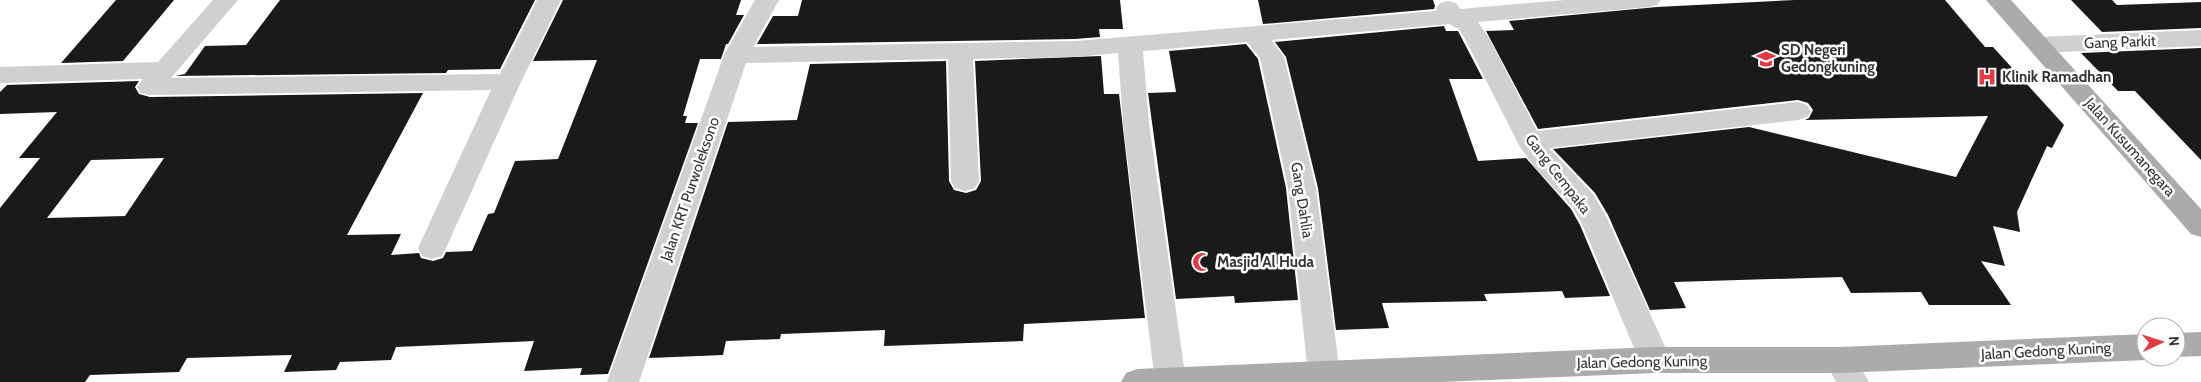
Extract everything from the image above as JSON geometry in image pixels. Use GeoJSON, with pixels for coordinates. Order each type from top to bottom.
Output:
{"type":"FeatureCollection","features":[{"type":"Feature","properties":{"kind":"main road","name":"Jalan Kusumanegara"},"geometry":{"type":"LineString","coordinates":[[1998,0],[2201,227]]}},
{"type":"Feature","properties":{"kind":"main road"},"geometry":{"type":"LineString","coordinates":[[2186,345],[2201,344]]}},
{"type":"Feature","properties":{"kind":"main road","name":"Jalan Gedong Kuning"},"geometry":{"type":"LineString","coordinates":[[1137,382],[1655,360],[1847,371],[2136,347]]}},
{"type":"Feature","properties":{"kind":"street"},"geometry":{"type":"LineString","coordinates":[[226,0],[150,87],[508,82]]}},
{"type":"Feature","properties":{"kind":"street"},"geometry":{"type":"LineString","coordinates":[[432,248],[508,82],[549,0]]}},
{"type":"Feature","properties":{"kind":"street","name":"Jalan KRT Purwoleksono"},"geometry":{"type":"LineString","coordinates":[[623,382],[736,55],[766,0]]}},
{"type":"Feature","properties":{"kind":"street"},"geometry":{"type":"LineString","coordinates":[[736,55],[1075,49],[1254,34],[1448,8],[1649,0]]}},
{"type":"Feature","properties":{"kind":"street","name":"Gang Cempaka"},"geometry":{"type":"LineString","coordinates":[[1448,8],[1467,24],[1477,38],[1530,141],[1544,160],[1583,201],[1596,223],[1655,360]]}},
{"type":"Feature","properties":{"kind":"street","name":"Gang Dahlia"},"geometry":{"type":"LineString","coordinates":[[1254,34],[1272,57],[1302,188],[1324,374]]}},
{"type":"Feature","properties":{"kind":"street","name":"Gang Parkit"},"geometry":{"type":"LineString","coordinates":[[2039,45],[2201,38]]}},
{"type":"Feature","properties":{"kind":"street"},"geometry":{"type":"LineString","coordinates":[[1130,45],[1136,123],[1170,381]]}},
{"type":"Feature","properties":{"kind":"street"},"geometry":{"type":"LineString","coordinates":[[960,51],[965,181]]}},
{"type":"Feature","properties":{"kind":"street"},"geometry":{"type":"LineString","coordinates":[[0,75],[163,70]]}},
{"type":"Feature","properties":{"kind":"street"},"geometry":{"type":"LineString","coordinates":[[1530,141],[1798,111]]}},
{"type":"Feature","properties":{"kind":"building"},"geometry":{"type":"Polygon","coordinates":[[[116,0],[174,0],[123,61],[61,63],[116,0]]]}},
{"type":"Feature","properties":{"kind":"building"},"geometry":{"type":"Polygon","coordinates":[[[280,0],[535,0],[500,69],[448,70],[446,73],[175,76],[185,74],[205,46],[246,45],[280,0]]]}},
{"type":"Feature","properties":{"kind":"building"},"geometry":{"type":"Polygon","coordinates":[[[563,0],[741,0],[736,15],[744,15],[728,44],[726,44],[721,59],[700,59],[683,116],[687,116],[685,123],[698,123],[608,374],[580,375],[582,368],[524,371],[534,341],[396,347],[391,360],[340,362],[336,370],[284,372],[292,355],[187,358],[179,372],[90,375],[85,382],[0,382],[0,208],[40,158],[19,158],[57,112],[0,114],[0,92],[7,85],[139,81],[135,87],[139,94],[150,97],[423,93],[347,235],[401,234],[391,255],[419,253],[421,258],[433,261],[443,258],[446,252],[472,251],[488,214],[494,213],[515,161],[558,159],[597,60],[533,61],[563,0]],[[164,158],[91,160],[47,218],[125,216],[164,158]]]}},
{"type":"Feature","properties":{"kind":"building"},"geometry":{"type":"Polygon","coordinates":[[[802,0],[1120,0],[1123,29],[1099,29],[1100,37],[1075,39],[757,44],[773,16],[798,16],[802,0]]]}},
{"type":"Feature","properties":{"kind":"building"},"geometry":{"type":"Polygon","coordinates":[[[1258,0],[1433,0],[1435,6],[1434,9],[1263,24],[1258,0]]]}},
{"type":"Feature","properties":{"kind":"building"},"geometry":{"type":"Polygon","coordinates":[[[1795,0],[1945,0],[1985,47],[1993,47],[2064,125],[2052,148],[2047,146],[2017,212],[2020,232],[1993,226],[2005,266],[1981,261],[2011,305],[1929,305],[1921,292],[1851,293],[1842,277],[1674,282],[1686,308],[1650,310],[1608,215],[1595,193],[1553,149],[1749,127],[1956,177],[1988,116],[1805,120],[1809,118],[1813,110],[1808,103],[1798,100],[1538,129],[1486,31],[1514,30],[1509,21],[1657,7],[1795,0]]]}},
{"type":"Feature","properties":{"kind":"building"},"geometry":{"type":"Polygon","coordinates":[[[2071,0],[2112,0],[2117,5],[2201,2],[2201,28],[2102,32],[2071,0]]]}},
{"type":"Feature","properties":{"kind":"building"},"geometry":{"type":"Polygon","coordinates":[[[1444,26],[1446,31],[1458,31],[1483,79],[1449,79],[1478,161],[1526,158],[1571,209],[1580,225],[1610,296],[1565,298],[1562,291],[1484,294],[1487,301],[1382,303],[1389,328],[1336,330],[1318,188],[1286,57],[1275,42],[1444,26]]]}},
{"type":"Feature","properties":{"kind":"building"},"geometry":{"type":"Polygon","coordinates":[[[1246,44],[1258,59],[1286,188],[1298,300],[1235,303],[1234,296],[1176,299],[1148,93],[1176,92],[1169,51],[1246,44]]]}},
{"type":"Feature","properties":{"kind":"building"},"geometry":{"type":"Polygon","coordinates":[[[2201,48],[2201,160],[2135,91],[2118,91],[2081,53],[2201,48]]]}},
{"type":"Feature","properties":{"kind":"building"},"geometry":{"type":"Polygon","coordinates":[[[1101,56],[1104,94],[1119,94],[1145,318],[1024,324],[1023,341],[884,346],[885,330],[781,334],[780,339],[726,341],[723,355],[649,358],[728,122],[797,120],[810,64],[946,61],[949,181],[954,190],[966,193],[976,190],[981,181],[975,61],[1101,56]]]}},
{"type":"Feature","properties":{"kind":"place","name":"SD Negeri Gedongkuning"},"geometry":{"type":"Point","coordinates":[1766,59]}},
{"type":"Feature","properties":{"kind":"place","name":"Klinik Ramadhan"},"geometry":{"type":"Point","coordinates":[1987,77]}},
{"type":"Feature","properties":{"kind":"place","name":"Masjid Al Huda"},"geometry":{"type":"Point","coordinates":[1202,262]}}]}
